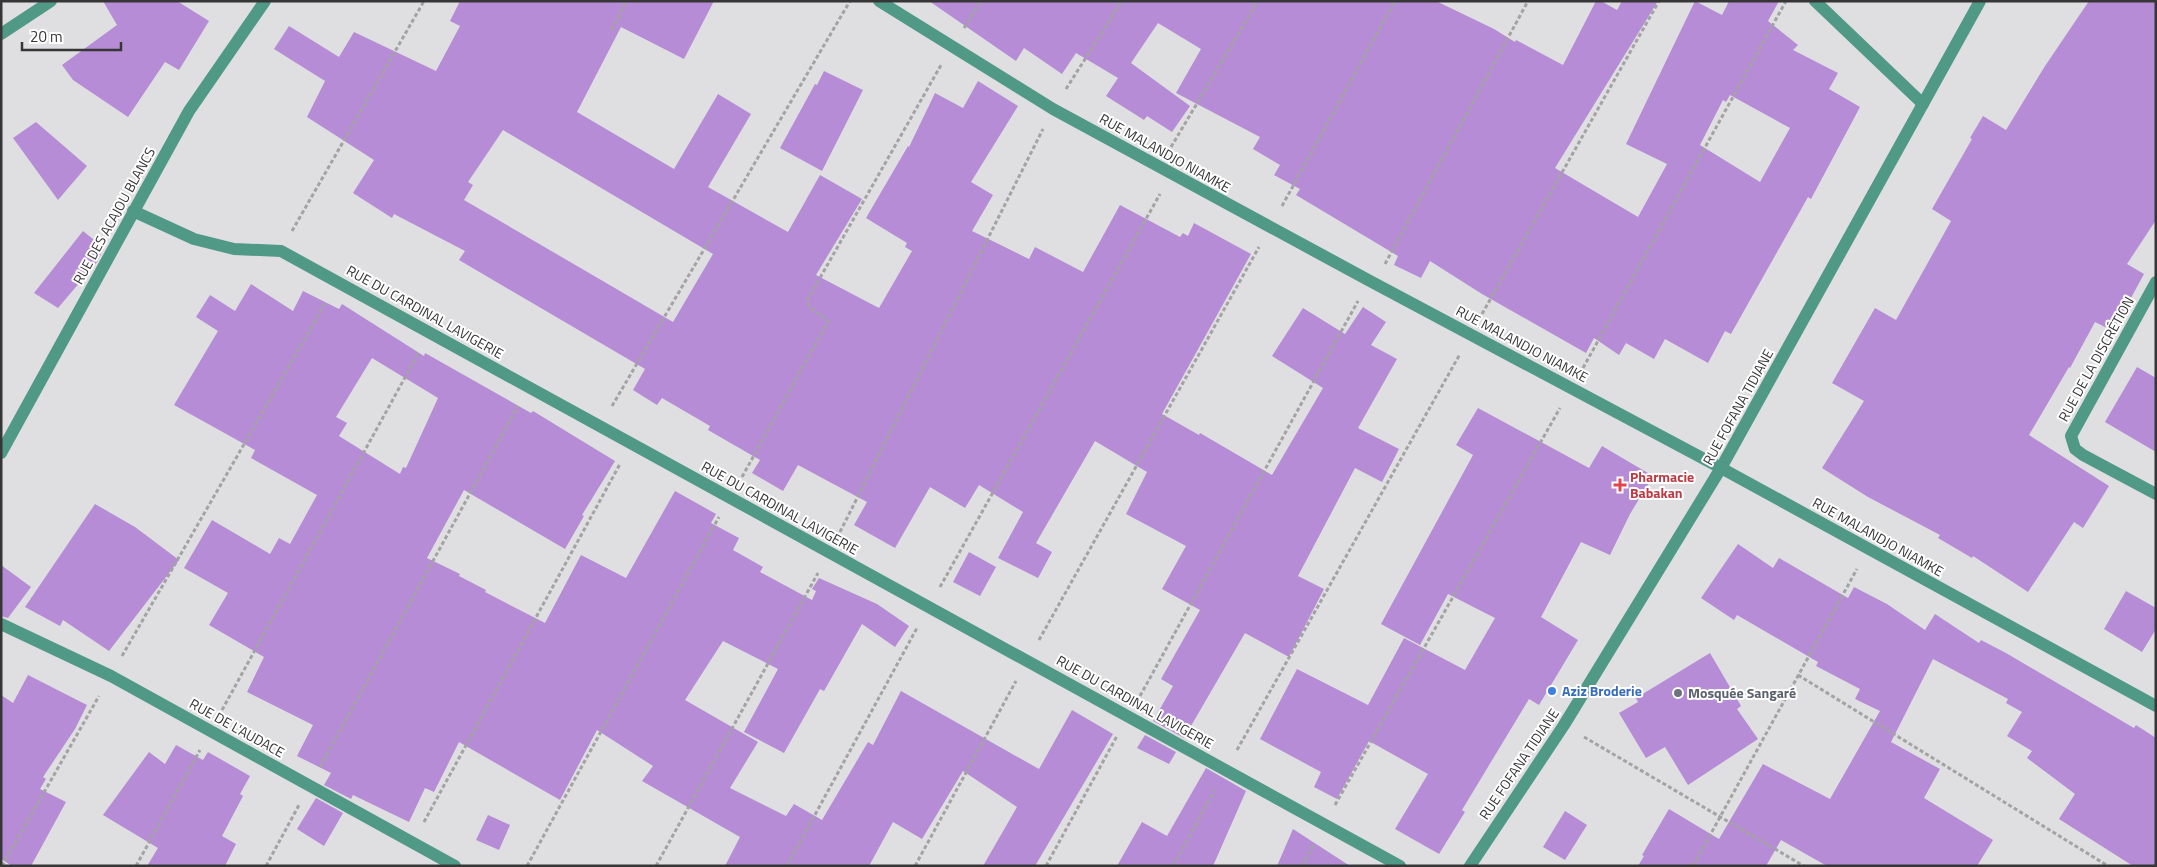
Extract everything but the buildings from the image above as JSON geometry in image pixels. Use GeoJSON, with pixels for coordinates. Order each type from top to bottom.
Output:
{"type":"FeatureCollection","features":[{"type":"Feature","properties":{"kind":"street"},"geometry":{"type":"LineString","coordinates":[[1,34],[51,1]]}},
{"type":"Feature","properties":{"kind":"street","name":"RUE DES ACAJOU BLANCS"},"geometry":{"type":"LineString","coordinates":[[1,453],[189,111],[265,1]]}},
{"type":"Feature","properties":{"kind":"street","name":"RUE MALANDJO NIAMKE"},"geometry":{"type":"LineString","coordinates":[[879,1],[1053,109],[1721,468],[2156,706]]}},
{"type":"Feature","properties":{"kind":"street"},"geometry":{"type":"LineString","coordinates":[[1815,1],[1923,104]]}},
{"type":"Feature","properties":{"kind":"street","name":"RUE FOFANA TIDIANE"},"geometry":{"type":"LineString","coordinates":[[1470,866],[1564,725],[1721,468],[1980,1]]}},
{"type":"Feature","properties":{"kind":"street","name":"RUE DU CARDINAL LAVIGERIE"},"geometry":{"type":"LineString","coordinates":[[133,211],[194,239],[234,249],[281,251],[1400,866]]}},
{"type":"Feature","properties":{"kind":"street","name":"RUE DE LA DISCRÉTION"},"geometry":{"type":"LineString","coordinates":[[2156,282],[2071,436],[2075,449],[2083,455],[2156,494]]}},
{"type":"Feature","properties":{"kind":"street","name":"RUE DE L'AUDACE"},"geometry":{"type":"LineString","coordinates":[[1,624],[111,676],[454,866]]}},
{"type":"Feature","properties":{"kind":"path"},"geometry":{"type":"LineString","coordinates":[[281,251],[424,1]]}},
{"type":"Feature","properties":{"kind":"path"},"geometry":{"type":"LineString","coordinates":[[600,426],[850,1]]}},
{"type":"Feature","properties":{"kind":"path"},"geometry":{"type":"LineString","coordinates":[[527,866],[828,321],[811,309],[808,299],[952,46],[981,1]]}},
{"type":"Feature","properties":{"kind":"path"},"geometry":{"type":"LineString","coordinates":[[656,866],[830,552],[1053,109],[1122,1]]}},
{"type":"Feature","properties":{"kind":"path"},"geometry":{"type":"LineString","coordinates":[[1159,166],[1258,1]]}},
{"type":"Feature","properties":{"kind":"path"},"geometry":{"type":"LineString","coordinates":[[915,866],[1027,660],[1395,1]]}},
{"type":"Feature","properties":{"kind":"path"},"geometry":{"type":"LineString","coordinates":[[1046,866],[1528,1]]}},
{"type":"Feature","properties":{"kind":"path"},"geometry":{"type":"LineString","coordinates":[[1173,866],[1659,1]]}},
{"type":"Feature","properties":{"kind":"path"},"geometry":{"type":"LineString","coordinates":[[1302,866],[1572,388],[1786,1]]}},
{"type":"Feature","properties":{"kind":"path"},"geometry":{"type":"LineString","coordinates":[[612,30],[625,2]]}},
{"type":"Feature","properties":{"kind":"path"},"geometry":{"type":"LineString","coordinates":[[787,866],[1172,173]]}},
{"type":"Feature","properties":{"kind":"path"},"geometry":{"type":"LineString","coordinates":[[2,866],[338,282]]}},
{"type":"Feature","properties":{"kind":"path"},"geometry":{"type":"LineString","coordinates":[[136,866],[430,332]]}},
{"type":"Feature","properties":{"kind":"path"},"geometry":{"type":"LineString","coordinates":[[266,866],[529,387]]}},
{"type":"Feature","properties":{"kind":"path"},"geometry":{"type":"LineString","coordinates":[[412,843],[631,444]]}},
{"type":"Feature","properties":{"kind":"path"},"geometry":{"type":"LineString","coordinates":[[1692,866],[1868,549]]}},
{"type":"Feature","properties":{"kind":"path"},"geometry":{"type":"LineString","coordinates":[[1798,675],[2108,866]]}},
{"type":"Feature","properties":{"kind":"path"},"geometry":{"type":"LineString","coordinates":[[1564,725],[1804,866]]}},
{"type":"Feature","properties":{"kind":"place","name":"Pharmacie Babakan"},"geometry":{"type":"Point","coordinates":[1620,485]}},
{"type":"Feature","properties":{"kind":"place","name":"Aziz Broderie"},"geometry":{"type":"Point","coordinates":[1552,691]}},
{"type":"Feature","properties":{"kind":"place","name":"Mosquée Sangaré"},"geometry":{"type":"Point","coordinates":[1678,693]}}]}
